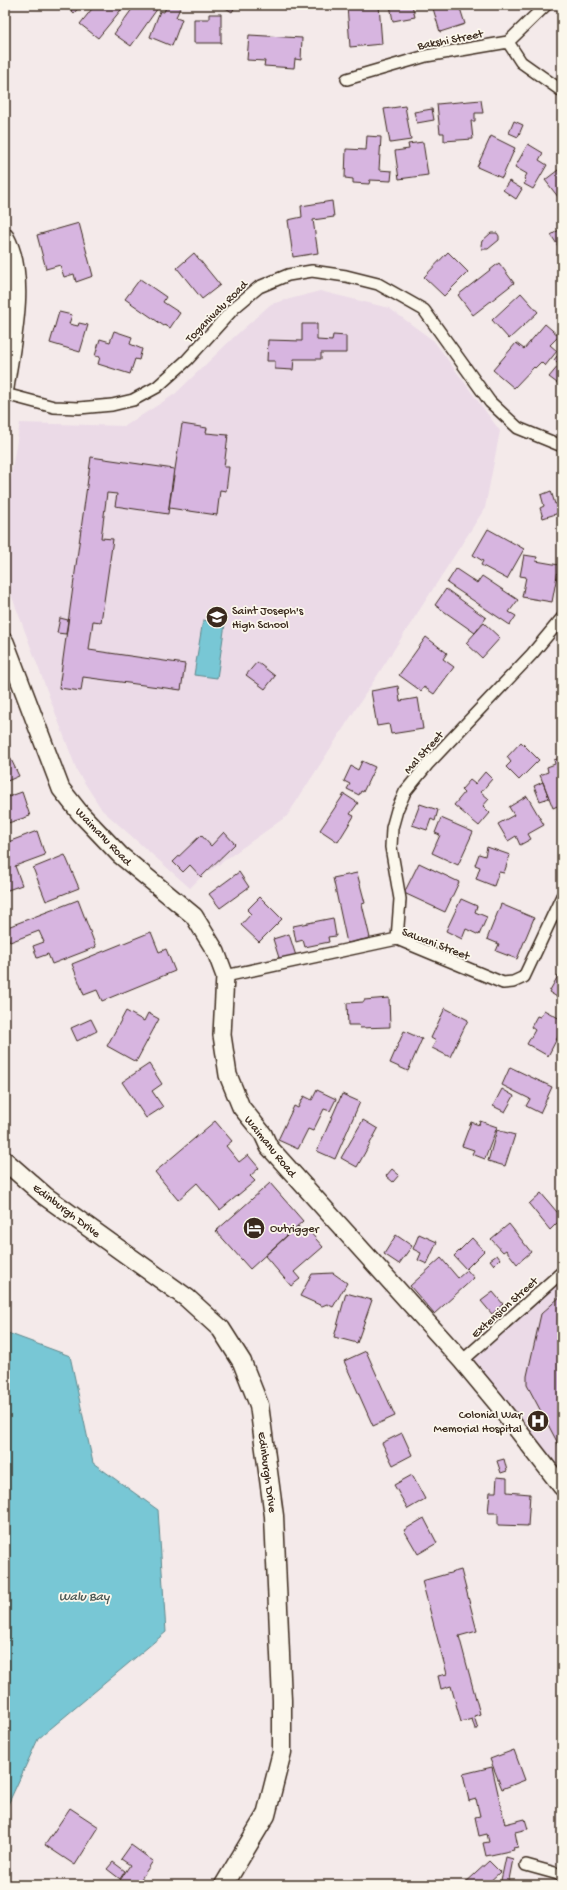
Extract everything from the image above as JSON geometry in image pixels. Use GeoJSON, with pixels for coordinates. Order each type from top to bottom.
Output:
{"type":"FeatureCollection","features":[{"type":"Feature","properties":{"kind":"highway","name":"Edinburgh Drive"},"geometry":{"type":"LineString","coordinates":[[5,1161],[44,1196],[187,1298],[221,1329],[242,1362],[259,1405],[274,1516],[282,1700],[282,1752],[266,1816],[224,1885]]}},
{"type":"Feature","properties":{"kind":"main road"},"geometry":{"type":"LineString","coordinates":[[5,237],[10,247],[18,293],[5,388]]}},
{"type":"Feature","properties":{"kind":"main road","name":"Waimanu Road"},"geometry":{"type":"LineString","coordinates":[[5,642],[61,789],[80,813],[120,855],[194,916],[216,952],[225,976],[222,1035],[228,1075],[241,1108],[263,1134],[269,1147],[462,1361],[562,1487]]}},
{"type":"Feature","properties":{"kind":"street"},"geometry":{"type":"LineString","coordinates":[[546,5],[508,42],[521,62],[562,91]]}},
{"type":"Feature","properties":{"kind":"street","name":"Bakshi Street"},"geometry":{"type":"LineString","coordinates":[[347,79],[426,56],[508,42]]}},
{"type":"Feature","properties":{"kind":"street","name":"Toganivalu Road"},"geometry":{"type":"LineString","coordinates":[[5,394],[54,407],[79,408],[112,405],[132,400],[157,387],[187,360],[234,308],[259,287],[288,275],[312,271],[346,276],[378,284],[424,310],[490,402],[518,428],[562,446]]}},
{"type":"Feature","properties":{"kind":"street","name":"Mal Street"},"geometry":{"type":"LineString","coordinates":[[397,939],[400,899],[391,847],[392,828],[397,810],[405,792],[427,765],[532,654],[562,618]]}},
{"type":"Feature","properties":{"kind":"street","name":"Sawani Street"},"geometry":{"type":"LineString","coordinates":[[225,976],[397,939],[504,983],[513,982],[524,977],[562,896]]}},
{"type":"Feature","properties":{"kind":"street","name":"Extension Street"},"geometry":{"type":"LineString","coordinates":[[462,1361],[562,1272]]}},
{"type":"Feature","properties":{"kind":"street"},"geometry":{"type":"LineString","coordinates":[[526,1865],[562,1875]]}},
{"type":"Feature","properties":{"kind":"shaded area","name":"Saint Joseph's High School"},"geometry":{"type":"Polygon","coordinates":[[[320,291],[389,308],[434,341],[500,431],[485,508],[287,816],[201,877],[190,888],[102,810],[77,771],[5,578],[5,509],[20,423],[125,426],[175,394],[234,337],[271,304],[320,291]]]}},
{"type":"Feature","properties":{"kind":"shaded area","name":"Colonial War Memorial Hospital"},"geometry":{"type":"Polygon","coordinates":[[[562,1280],[562,1477],[466,1366],[562,1280]]]}},
{"type":"Feature","properties":{"kind":"water"},"geometry":{"type":"Polygon","coordinates":[[[203,620],[225,624],[217,678],[194,675],[203,620]]]}},
{"type":"Feature","properties":{"kind":"water","name":"Walu Bay"},"geometry":{"type":"Polygon","coordinates":[[[5,1332],[70,1356],[93,1463],[158,1510],[166,1632],[38,1739],[5,1811],[5,1332]]]}},
{"type":"Feature","properties":{"kind":"building"},"geometry":{"type":"Polygon","coordinates":[[[66,5],[81,5],[74,13],[66,5]]]}},
{"type":"Feature","properties":{"kind":"building"},"geometry":{"type":"Polygon","coordinates":[[[95,5],[125,5],[98,38],[80,24],[95,5]]]}},
{"type":"Feature","properties":{"kind":"building"},"geometry":{"type":"Polygon","coordinates":[[[135,5],[160,5],[131,46],[114,34],[135,5]]]}},
{"type":"Feature","properties":{"kind":"building"},"geometry":{"type":"Polygon","coordinates":[[[167,5],[181,6],[176,17],[182,19],[172,46],[150,37],[160,11],[164,12],[167,5]]]}},
{"type":"Feature","properties":{"kind":"building"},"geometry":{"type":"Polygon","coordinates":[[[221,5],[236,5],[232,12],[221,5]]]}},
{"type":"Feature","properties":{"kind":"building"},"geometry":{"type":"Polygon","coordinates":[[[347,5],[379,5],[382,44],[350,47],[347,5]]]}},
{"type":"Feature","properties":{"kind":"building"},"geometry":{"type":"Polygon","coordinates":[[[390,5],[412,5],[415,17],[393,21],[390,5]]]}},
{"type":"Feature","properties":{"kind":"building"},"geometry":{"type":"Polygon","coordinates":[[[432,5],[459,5],[465,24],[440,32],[432,5]]]}},
{"type":"Feature","properties":{"kind":"building"},"geometry":{"type":"Polygon","coordinates":[[[209,14],[221,14],[221,43],[194,43],[194,19],[209,19],[209,14]]]}},
{"type":"Feature","properties":{"kind":"building"},"geometry":{"type":"Polygon","coordinates":[[[249,35],[302,38],[301,60],[295,59],[294,68],[264,66],[265,61],[247,60],[249,35]]]}},
{"type":"Feature","properties":{"kind":"building"},"geometry":{"type":"Polygon","coordinates":[[[481,100],[483,113],[475,113],[475,121],[471,121],[473,139],[444,141],[444,133],[440,133],[437,104],[481,100]]]}},
{"type":"Feature","properties":{"kind":"building"},"geometry":{"type":"Polygon","coordinates":[[[405,106],[411,140],[390,143],[384,109],[405,106]]]}},
{"type":"Feature","properties":{"kind":"building"},"geometry":{"type":"Polygon","coordinates":[[[432,109],[434,120],[417,123],[414,112],[432,109]]]}},
{"type":"Feature","properties":{"kind":"building"},"geometry":{"type":"Polygon","coordinates":[[[514,121],[523,125],[518,137],[509,133],[514,121]]]}},
{"type":"Feature","properties":{"kind":"building"},"geometry":{"type":"Polygon","coordinates":[[[367,136],[381,137],[379,170],[392,171],[391,181],[370,180],[369,184],[353,183],[353,179],[345,178],[346,149],[366,150],[367,136]]]}},
{"type":"Feature","properties":{"kind":"building"},"geometry":{"type":"Polygon","coordinates":[[[491,136],[515,148],[502,178],[477,167],[491,136]]]}},
{"type":"Feature","properties":{"kind":"building"},"geometry":{"type":"Polygon","coordinates":[[[423,142],[428,175],[399,179],[395,151],[409,149],[408,144],[423,142]]]}},
{"type":"Feature","properties":{"kind":"building"},"geometry":{"type":"Polygon","coordinates":[[[528,144],[543,153],[539,160],[547,165],[533,189],[524,184],[526,181],[524,179],[527,174],[515,167],[528,144]]]}},
{"type":"Feature","properties":{"kind":"building"},"geometry":{"type":"Polygon","coordinates":[[[562,167],[562,202],[545,180],[562,167]]]}},
{"type":"Feature","properties":{"kind":"building"},"geometry":{"type":"Polygon","coordinates":[[[509,181],[522,189],[516,199],[503,190],[509,181]]]}},
{"type":"Feature","properties":{"kind":"building"},"geometry":{"type":"Polygon","coordinates":[[[332,201],[334,217],[313,220],[318,253],[293,257],[288,220],[302,217],[301,206],[332,201]]]}},
{"type":"Feature","properties":{"kind":"building"},"geometry":{"type":"Polygon","coordinates":[[[79,223],[93,276],[76,282],[74,274],[64,277],[60,265],[46,269],[37,235],[79,223]]]}},
{"type":"Feature","properties":{"kind":"building"},"geometry":{"type":"Polygon","coordinates":[[[562,228],[562,252],[551,235],[562,228]]]}},
{"type":"Feature","properties":{"kind":"building"},"geometry":{"type":"Polygon","coordinates":[[[491,233],[497,233],[499,240],[488,249],[482,249],[482,241],[491,233]]]}},
{"type":"Feature","properties":{"kind":"building"},"geometry":{"type":"Polygon","coordinates":[[[448,252],[468,272],[444,296],[424,277],[448,252]]]}},
{"type":"Feature","properties":{"kind":"building"},"geometry":{"type":"Polygon","coordinates":[[[194,253],[220,285],[202,299],[177,268],[194,253]]]}},
{"type":"Feature","properties":{"kind":"building"},"geometry":{"type":"Polygon","coordinates":[[[499,263],[514,283],[473,315],[458,295],[499,263]]]}},
{"type":"Feature","properties":{"kind":"building"},"geometry":{"type":"Polygon","coordinates":[[[140,279],[166,297],[163,302],[180,313],[170,328],[165,325],[164,326],[125,299],[140,279]]]}},
{"type":"Feature","properties":{"kind":"building"},"geometry":{"type":"Polygon","coordinates":[[[521,293],[538,312],[509,339],[492,320],[521,293]]]}},
{"type":"Feature","properties":{"kind":"building"},"geometry":{"type":"Polygon","coordinates":[[[59,312],[72,315],[69,324],[78,326],[79,323],[88,325],[80,352],[50,343],[59,312]]]}},
{"type":"Feature","properties":{"kind":"building"},"geometry":{"type":"Polygon","coordinates":[[[302,324],[317,324],[317,340],[332,341],[333,335],[346,336],[346,353],[321,353],[321,359],[294,359],[293,370],[275,369],[275,361],[267,361],[268,340],[302,341],[302,324]]]}},
{"type":"Feature","properties":{"kind":"building"},"geometry":{"type":"Polygon","coordinates":[[[545,324],[559,336],[550,345],[557,351],[545,366],[541,362],[535,368],[534,367],[514,388],[493,370],[516,343],[524,349],[545,324]]]}},
{"type":"Feature","properties":{"kind":"building"},"geometry":{"type":"Polygon","coordinates":[[[114,331],[132,337],[130,344],[142,349],[139,360],[135,359],[130,374],[98,364],[100,357],[95,356],[100,339],[110,342],[114,331]]]}},
{"type":"Feature","properties":{"kind":"building"},"geometry":{"type":"Polygon","coordinates":[[[557,356],[562,360],[561,386],[549,377],[559,365],[554,360],[557,356]]]}},
{"type":"Feature","properties":{"kind":"building"},"geometry":{"type":"Polygon","coordinates":[[[182,424],[207,428],[206,433],[228,435],[224,467],[229,467],[226,491],[220,490],[217,515],[169,508],[182,424]]]}},
{"type":"Feature","properties":{"kind":"building"},"geometry":{"type":"Polygon","coordinates":[[[91,457],[174,469],[168,514],[115,506],[117,494],[107,493],[101,538],[113,539],[101,622],[93,621],[89,650],[185,664],[181,690],[83,677],[81,691],[59,688],[91,457]]]}},
{"type":"Feature","properties":{"kind":"building"},"geometry":{"type":"Polygon","coordinates":[[[551,491],[555,504],[562,502],[562,522],[559,513],[543,518],[540,508],[544,506],[541,495],[551,491]]]}},
{"type":"Feature","properties":{"kind":"building"},"geometry":{"type":"Polygon","coordinates":[[[488,529],[524,549],[507,579],[481,565],[483,561],[473,555],[488,529]]]}},
{"type":"Feature","properties":{"kind":"building"},"geometry":{"type":"Polygon","coordinates":[[[524,555],[537,557],[536,561],[559,565],[552,602],[522,597],[526,577],[520,576],[524,555]]]}},
{"type":"Feature","properties":{"kind":"building"},"geometry":{"type":"Polygon","coordinates":[[[456,569],[477,583],[482,576],[518,600],[509,612],[516,616],[510,625],[447,583],[456,569]]]}},
{"type":"Feature","properties":{"kind":"building"},"geometry":{"type":"Polygon","coordinates":[[[446,589],[486,618],[475,633],[435,605],[446,589]]]}},
{"type":"Feature","properties":{"kind":"building"},"geometry":{"type":"Polygon","coordinates":[[[60,618],[68,620],[66,634],[57,633],[60,618]]]}},
{"type":"Feature","properties":{"kind":"building"},"geometry":{"type":"Polygon","coordinates":[[[484,623],[500,638],[482,658],[466,643],[484,623]]]}},
{"type":"Feature","properties":{"kind":"building"},"geometry":{"type":"Polygon","coordinates":[[[426,637],[447,653],[443,659],[454,667],[434,694],[424,687],[421,691],[399,675],[426,637]]]}},
{"type":"Feature","properties":{"kind":"building"},"geometry":{"type":"Polygon","coordinates":[[[257,662],[275,676],[265,689],[246,675],[257,662]]]}},
{"type":"Feature","properties":{"kind":"building"},"geometry":{"type":"Polygon","coordinates":[[[398,686],[400,701],[418,698],[423,729],[391,734],[389,724],[377,726],[371,691],[398,686]]]}},
{"type":"Feature","properties":{"kind":"building"},"geometry":{"type":"Polygon","coordinates":[[[521,742],[539,760],[519,780],[506,767],[511,762],[507,757],[521,742]]]}},
{"type":"Feature","properties":{"kind":"building"},"geometry":{"type":"Polygon","coordinates":[[[7,751],[19,776],[5,782],[5,752],[7,751]]]}},
{"type":"Feature","properties":{"kind":"building"},"geometry":{"type":"Polygon","coordinates":[[[562,757],[562,804],[553,808],[540,775],[548,772],[547,767],[555,764],[554,760],[562,757]]]}},
{"type":"Feature","properties":{"kind":"building"},"geometry":{"type":"Polygon","coordinates":[[[362,761],[375,767],[363,792],[361,791],[359,795],[347,789],[350,784],[344,781],[351,766],[358,770],[362,761]]]}},
{"type":"Feature","properties":{"kind":"building"},"geometry":{"type":"Polygon","coordinates":[[[485,772],[492,779],[481,792],[489,799],[483,806],[490,813],[479,826],[454,805],[464,793],[461,790],[470,780],[475,784],[485,772]]]}},
{"type":"Feature","properties":{"kind":"building"},"geometry":{"type":"Polygon","coordinates":[[[543,782],[549,798],[540,801],[534,786],[543,782]]]}},
{"type":"Feature","properties":{"kind":"building"},"geometry":{"type":"Polygon","coordinates":[[[22,792],[30,816],[5,824],[5,798],[22,792]]]}},
{"type":"Feature","properties":{"kind":"building"},"geometry":{"type":"Polygon","coordinates":[[[344,794],[358,803],[350,814],[354,816],[338,842],[320,830],[344,794]]]}},
{"type":"Feature","properties":{"kind":"building"},"geometry":{"type":"Polygon","coordinates":[[[527,796],[544,825],[528,834],[531,839],[520,845],[516,836],[508,841],[498,824],[514,815],[509,807],[527,796]]]}},
{"type":"Feature","properties":{"kind":"building"},"geometry":{"type":"Polygon","coordinates":[[[420,804],[438,810],[435,821],[431,819],[427,830],[412,825],[420,804]]]}},
{"type":"Feature","properties":{"kind":"building"},"geometry":{"type":"Polygon","coordinates":[[[441,818],[473,832],[458,865],[432,853],[440,835],[435,833],[441,818]]]}},
{"type":"Feature","properties":{"kind":"building"},"geometry":{"type":"Polygon","coordinates":[[[37,831],[45,855],[15,866],[22,885],[5,891],[5,833],[8,842],[37,831]]]}},
{"type":"Feature","properties":{"kind":"building"},"geometry":{"type":"Polygon","coordinates":[[[224,832],[235,844],[201,877],[190,865],[183,872],[173,862],[201,835],[211,846],[224,832]]]}},
{"type":"Feature","properties":{"kind":"building"},"geometry":{"type":"Polygon","coordinates":[[[487,847],[510,855],[504,873],[499,872],[494,886],[476,879],[480,867],[475,865],[479,854],[485,856],[487,847]]]}},
{"type":"Feature","properties":{"kind":"building"},"geometry":{"type":"Polygon","coordinates":[[[65,855],[79,888],[46,901],[33,868],[65,855]]]}},
{"type":"Feature","properties":{"kind":"building"},"geometry":{"type":"Polygon","coordinates":[[[419,863],[459,882],[445,912],[404,893],[419,863]]]}},
{"type":"Feature","properties":{"kind":"building"},"geometry":{"type":"Polygon","coordinates":[[[239,872],[249,887],[220,908],[209,894],[239,872]]]}},
{"type":"Feature","properties":{"kind":"building"},"geometry":{"type":"Polygon","coordinates":[[[357,873],[365,903],[362,904],[370,938],[347,943],[333,878],[357,873]]]}},
{"type":"Feature","properties":{"kind":"building"},"geometry":{"type":"Polygon","coordinates":[[[260,897],[282,919],[259,942],[241,925],[251,914],[247,910],[260,897]]]}},
{"type":"Feature","properties":{"kind":"building"},"geometry":{"type":"Polygon","coordinates":[[[461,899],[477,906],[475,912],[487,917],[479,935],[466,929],[462,939],[446,931],[461,899]]]}},
{"type":"Feature","properties":{"kind":"building"},"geometry":{"type":"Polygon","coordinates":[[[78,900],[96,947],[52,964],[48,954],[37,958],[33,946],[44,942],[39,931],[10,942],[5,928],[78,900]]]}},
{"type":"Feature","properties":{"kind":"building"},"geometry":{"type":"Polygon","coordinates":[[[501,904],[534,918],[517,959],[496,951],[499,944],[487,939],[501,904]]]}},
{"type":"Feature","properties":{"kind":"building"},"geometry":{"type":"Polygon","coordinates":[[[333,918],[336,936],[328,937],[329,942],[305,947],[303,940],[296,942],[293,926],[333,918]]]}},
{"type":"Feature","properties":{"kind":"building"},"geometry":{"type":"Polygon","coordinates":[[[151,932],[159,952],[166,949],[175,971],[102,1001],[97,990],[84,995],[72,964],[151,932]]]}},
{"type":"Feature","properties":{"kind":"building"},"geometry":{"type":"Polygon","coordinates":[[[289,934],[296,956],[280,961],[273,939],[289,934]]]}},
{"type":"Feature","properties":{"kind":"building"},"geometry":{"type":"Polygon","coordinates":[[[558,976],[562,979],[562,1000],[549,992],[558,976]]]}},
{"type":"Feature","properties":{"kind":"building"},"geometry":{"type":"Polygon","coordinates":[[[389,998],[390,1027],[360,1028],[359,1025],[348,1025],[347,1003],[389,998]]]}},
{"type":"Feature","properties":{"kind":"building"},"geometry":{"type":"Polygon","coordinates":[[[445,1008],[468,1020],[450,1057],[432,1048],[436,1041],[431,1038],[445,1008]]]}},
{"type":"Feature","properties":{"kind":"building"},"geometry":{"type":"Polygon","coordinates":[[[544,1010],[562,1020],[562,1029],[548,1056],[527,1044],[535,1030],[531,1027],[537,1016],[540,1017],[544,1010]]]}},
{"type":"Feature","properties":{"kind":"building"},"geometry":{"type":"Polygon","coordinates":[[[126,1011],[144,1021],[148,1013],[159,1019],[136,1062],[107,1046],[126,1011]]]}},
{"type":"Feature","properties":{"kind":"building"},"geometry":{"type":"Polygon","coordinates":[[[91,1019],[97,1031],[77,1041],[71,1028],[91,1019]]]}},
{"type":"Feature","properties":{"kind":"building"},"geometry":{"type":"Polygon","coordinates":[[[404,1031],[422,1039],[408,1071],[390,1063],[404,1031]]]}},
{"type":"Feature","properties":{"kind":"building"},"geometry":{"type":"Polygon","coordinates":[[[149,1064],[162,1084],[152,1091],[163,1107],[146,1118],[122,1082],[149,1064]]]}},
{"type":"Feature","properties":{"kind":"building"},"geometry":{"type":"Polygon","coordinates":[[[510,1067],[552,1087],[540,1113],[526,1106],[530,1099],[502,1085],[510,1067]]]}},
{"type":"Feature","properties":{"kind":"building"},"geometry":{"type":"Polygon","coordinates":[[[502,1089],[514,1096],[505,1112],[493,1106],[502,1089]]]}},
{"type":"Feature","properties":{"kind":"building"},"geometry":{"type":"Polygon","coordinates":[[[317,1090],[336,1099],[330,1111],[324,1109],[313,1131],[308,1129],[298,1149],[278,1140],[294,1106],[298,1108],[304,1096],[312,1100],[317,1090]]]}},
{"type":"Feature","properties":{"kind":"building"},"geometry":{"type":"Polygon","coordinates":[[[342,1094],[360,1102],[335,1159],[317,1151],[342,1094]]]}},
{"type":"Feature","properties":{"kind":"building"},"geometry":{"type":"Polygon","coordinates":[[[363,1120],[378,1129],[357,1167],[341,1158],[363,1120]]]}},
{"type":"Feature","properties":{"kind":"building"},"geometry":{"type":"Polygon","coordinates":[[[215,1121],[232,1141],[226,1146],[239,1162],[248,1155],[259,1168],[250,1176],[255,1181],[220,1210],[197,1183],[178,1200],[155,1172],[215,1121]]]}},
{"type":"Feature","properties":{"kind":"building"},"geometry":{"type":"Polygon","coordinates":[[[480,1121],[497,1127],[485,1159],[472,1154],[474,1150],[462,1146],[471,1122],[479,1125],[480,1121]]]}},
{"type":"Feature","properties":{"kind":"building"},"geometry":{"type":"Polygon","coordinates":[[[497,1130],[515,1135],[505,1166],[488,1161],[497,1130]]]}},
{"type":"Feature","properties":{"kind":"building"},"geometry":{"type":"Polygon","coordinates":[[[392,1169],[399,1175],[393,1182],[386,1176],[392,1169]]]}},
{"type":"Feature","properties":{"kind":"building"},"geometry":{"type":"Polygon","coordinates":[[[270,1183],[303,1221],[250,1269],[216,1231],[270,1183]]]}},
{"type":"Feature","properties":{"kind":"building"},"geometry":{"type":"Polygon","coordinates":[[[541,1193],[562,1218],[550,1230],[529,1204],[541,1193]]]}},
{"type":"Feature","properties":{"kind":"building"},"geometry":{"type":"Polygon","coordinates":[[[509,1224],[531,1252],[517,1264],[506,1250],[503,1252],[491,1239],[509,1224]]]}},
{"type":"Feature","properties":{"kind":"building"},"geometry":{"type":"Polygon","coordinates":[[[298,1226],[305,1235],[309,1231],[323,1247],[294,1272],[300,1279],[291,1286],[265,1256],[298,1226]]]}},
{"type":"Feature","properties":{"kind":"building"},"geometry":{"type":"Polygon","coordinates":[[[419,1234],[437,1242],[427,1264],[418,1260],[421,1253],[413,1249],[419,1234]]]}},
{"type":"Feature","properties":{"kind":"building"},"geometry":{"type":"Polygon","coordinates":[[[396,1235],[412,1246],[399,1264],[384,1254],[396,1235]]]}},
{"type":"Feature","properties":{"kind":"building"},"geometry":{"type":"Polygon","coordinates":[[[472,1238],[484,1251],[466,1269],[454,1256],[472,1238]]]}},
{"type":"Feature","properties":{"kind":"building"},"geometry":{"type":"Polygon","coordinates":[[[497,1255],[500,1259],[494,1265],[490,1260],[497,1255]]]}},
{"type":"Feature","properties":{"kind":"building"},"geometry":{"type":"Polygon","coordinates":[[[441,1258],[458,1278],[467,1270],[474,1278],[434,1314],[410,1286],[441,1258]]]}},
{"type":"Feature","properties":{"kind":"building"},"geometry":{"type":"Polygon","coordinates":[[[333,1273],[347,1283],[333,1307],[327,1304],[322,1306],[300,1296],[312,1274],[333,1273]]]}},
{"type":"Feature","properties":{"kind":"building"},"geometry":{"type":"Polygon","coordinates":[[[493,1292],[503,1304],[492,1314],[481,1301],[493,1292]]]}},
{"type":"Feature","properties":{"kind":"building"},"geometry":{"type":"Polygon","coordinates":[[[346,1293],[372,1300],[357,1343],[334,1337],[346,1293]]]}},
{"type":"Feature","properties":{"kind":"building"},"geometry":{"type":"Polygon","coordinates":[[[562,1295],[562,1451],[527,1385],[527,1376],[541,1314],[562,1295]]]}},
{"type":"Feature","properties":{"kind":"building"},"geometry":{"type":"Polygon","coordinates":[[[366,1351],[395,1416],[373,1426],[344,1361],[366,1351]]]}},
{"type":"Feature","properties":{"kind":"building"},"geometry":{"type":"Polygon","coordinates":[[[402,1433],[412,1455],[393,1465],[382,1443],[402,1433]]]}},
{"type":"Feature","properties":{"kind":"building"},"geometry":{"type":"Polygon","coordinates":[[[504,1459],[507,1471],[501,1473],[497,1461],[504,1459]]]}},
{"type":"Feature","properties":{"kind":"building"},"geometry":{"type":"Polygon","coordinates":[[[412,1475],[425,1499],[408,1509],[394,1485],[412,1475]]]}},
{"type":"Feature","properties":{"kind":"building"},"geometry":{"type":"Polygon","coordinates":[[[497,1477],[507,1478],[507,1492],[530,1494],[528,1526],[498,1525],[498,1513],[488,1513],[490,1492],[496,1492],[497,1477]]]}},
{"type":"Feature","properties":{"kind":"building"},"geometry":{"type":"Polygon","coordinates":[[[424,1518],[437,1543],[418,1554],[404,1530],[424,1518]]]}},
{"type":"Feature","properties":{"kind":"building"},"geometry":{"type":"Polygon","coordinates":[[[461,1570],[477,1631],[459,1636],[480,1714],[474,1716],[478,1729],[475,1729],[472,1719],[461,1722],[451,1686],[441,1689],[438,1676],[447,1674],[422,1581],[461,1570]]]}},
{"type":"Feature","properties":{"kind":"building"},"geometry":{"type":"Polygon","coordinates":[[[514,1750],[525,1780],[502,1789],[490,1759],[514,1750]]]}},
{"type":"Feature","properties":{"kind":"building"},"geometry":{"type":"Polygon","coordinates":[[[492,1767],[505,1824],[525,1819],[528,1829],[515,1832],[518,1847],[513,1848],[514,1850],[486,1856],[483,1843],[489,1842],[487,1834],[479,1836],[475,1817],[480,1816],[476,1799],[469,1801],[463,1774],[492,1767]]]}},
{"type":"Feature","properties":{"kind":"building"},"geometry":{"type":"Polygon","coordinates":[[[70,1808],[99,1827],[75,1865],[45,1845],[70,1808]]]}},
{"type":"Feature","properties":{"kind":"building"},"geometry":{"type":"Polygon","coordinates":[[[131,1845],[153,1861],[137,1885],[117,1885],[130,1865],[121,1859],[131,1845]]]}},
{"type":"Feature","properties":{"kind":"building"},"geometry":{"type":"Polygon","coordinates":[[[506,1857],[513,1859],[508,1885],[500,1885],[506,1857]]]}},
{"type":"Feature","properties":{"kind":"building"},"geometry":{"type":"Polygon","coordinates":[[[489,1861],[500,1872],[486,1885],[463,1885],[489,1861]]]}},
{"type":"Feature","properties":{"kind":"building"},"geometry":{"type":"Polygon","coordinates":[[[113,1862],[125,1871],[120,1879],[107,1869],[113,1862]]]}},
{"type":"Feature","properties":{"kind":"place","name":"Saint Joseph's High School"},"geometry":{"type":"Point","coordinates":[217,617]}},
{"type":"Feature","properties":{"kind":"place","name":"Outrigger"},"geometry":{"type":"Point","coordinates":[254,1228]}},
{"type":"Feature","properties":{"kind":"place","name":"Colonial War Memorial Hospital"},"geometry":{"type":"Point","coordinates":[538,1421]}}]}
